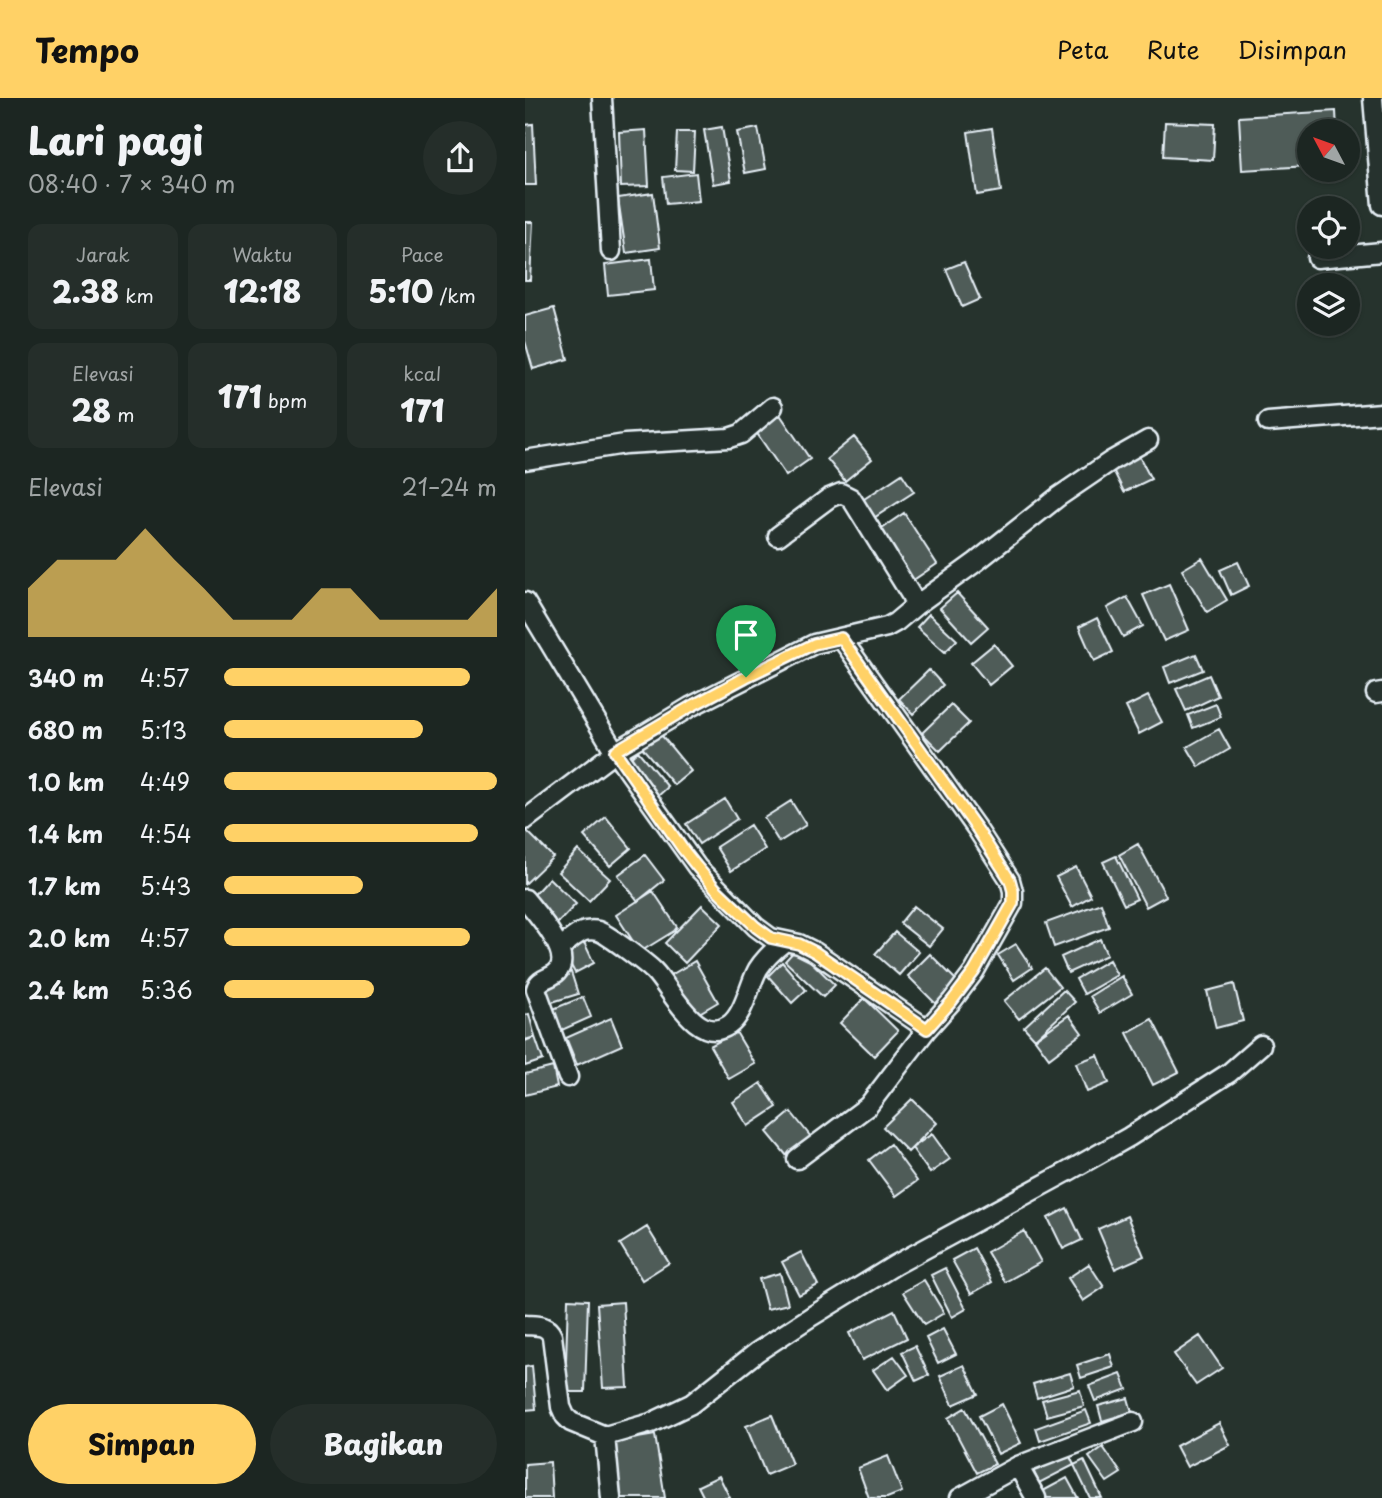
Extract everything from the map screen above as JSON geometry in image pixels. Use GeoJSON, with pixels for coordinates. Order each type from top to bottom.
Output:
{"type":"FeatureCollection","features":[{"type":"Feature","properties":{"kind":"street"},"geometry":{"type":"LineString","coordinates":[[602,98],[611,251]]}},
{"type":"Feature","properties":{"kind":"street"},"geometry":{"type":"LineString","coordinates":[[1373,98],[1382,205]]}},
{"type":"Feature","properties":{"kind":"street"},"geometry":{"type":"LineString","coordinates":[[1360,254],[1382,252]]}},
{"type":"Feature","properties":{"kind":"street"},"geometry":{"type":"LineString","coordinates":[[525,460],[625,444],[729,438],[741,433],[773,407]]}},
{"type":"Feature","properties":{"kind":"street"},"geometry":{"type":"LineString","coordinates":[[1268,422],[1382,413]]}},
{"type":"Feature","properties":{"kind":"street"},"geometry":{"type":"LineString","coordinates":[[525,820],[615,751],[746,677],[814,644],[887,627],[896,622],[1058,497],[1148,440]]}},
{"type":"Feature","properties":{"kind":"street"},"geometry":{"type":"LineString","coordinates":[[778,536],[829,498],[841,493],[851,498],[911,595],[915,606]]}},
{"type":"Feature","properties":{"kind":"street"},"geometry":{"type":"LineString","coordinates":[[525,602],[615,751],[697,867],[756,927],[771,938],[799,944],[815,952],[927,1029]]}},
{"type":"Feature","properties":{"kind":"street"},"geometry":{"type":"LineString","coordinates":[[797,1159],[868,1106],[974,972],[1013,903],[1010,880],[977,829],[841,638]]}},
{"type":"Feature","properties":{"kind":"street"},"geometry":{"type":"LineString","coordinates":[[525,899],[561,947],[558,970],[539,981],[536,989],[568,1077]]}},
{"type":"Feature","properties":{"kind":"street"},"geometry":{"type":"LineString","coordinates":[[561,947],[582,932],[597,930],[607,935],[654,971],[688,1015],[700,1026],[713,1030],[729,1026],[739,1013],[760,966],[784,942]]}},
{"type":"Feature","properties":{"kind":"street"},"geometry":{"type":"LineString","coordinates":[[525,1325],[542,1326],[549,1330],[552,1336],[561,1407],[571,1422],[605,1436],[651,1423],[691,1404],[757,1352],[895,1265],[1129,1136],[1229,1073],[1261,1045]]}},
{"type":"Feature","properties":{"kind":"street"},"geometry":{"type":"LineString","coordinates":[[960,1498],[1018,1465],[1133,1422]]}},
{"type":"Feature","properties":{"kind":"street"},"geometry":{"type":"LineString","coordinates":[[605,1436],[611,1498]]}},
{"type":"Feature","properties":{"kind":"street"},"geometry":{"type":"LineString","coordinates":[[1018,1465],[1036,1498]]}},
{"type":"Feature","properties":{"kind":"building"},"geometry":{"type":"Polygon","coordinates":[[[1336,111],[1336,119],[1297,119],[1297,167],[1242,170],[1239,117],[1336,111]]]}},
{"type":"Feature","properties":{"kind":"building"},"geometry":{"type":"Polygon","coordinates":[[[1165,122],[1215,124],[1213,160],[1163,157],[1165,122]]]}},
{"type":"Feature","properties":{"kind":"building"},"geometry":{"type":"Polygon","coordinates":[[[533,124],[536,185],[525,185],[525,125],[533,124]]]}},
{"type":"Feature","properties":{"kind":"building"},"geometry":{"type":"Polygon","coordinates":[[[722,127],[731,181],[713,184],[704,130],[722,127]]]}},
{"type":"Feature","properties":{"kind":"building"},"geometry":{"type":"Polygon","coordinates":[[[758,128],[766,169],[745,173],[737,132],[758,128]]]}},
{"type":"Feature","properties":{"kind":"building"},"geometry":{"type":"Polygon","coordinates":[[[992,128],[1001,191],[977,195],[968,132],[992,128]]]}},
{"type":"Feature","properties":{"kind":"building"},"geometry":{"type":"Polygon","coordinates":[[[646,130],[649,186],[621,187],[619,132],[646,130]]]}},
{"type":"Feature","properties":{"kind":"building"},"geometry":{"type":"Polygon","coordinates":[[[677,132],[695,132],[693,171],[675,170],[677,132]]]}},
{"type":"Feature","properties":{"kind":"building"},"geometry":{"type":"Polygon","coordinates":[[[696,173],[699,201],[666,204],[663,177],[696,173]]]}},
{"type":"Feature","properties":{"kind":"building"},"geometry":{"type":"Polygon","coordinates":[[[653,193],[660,248],[626,253],[618,198],[653,193]]]}},
{"type":"Feature","properties":{"kind":"building"},"geometry":{"type":"Polygon","coordinates":[[[525,222],[533,222],[530,280],[525,280],[525,222]]]}},
{"type":"Feature","properties":{"kind":"building"},"geometry":{"type":"Polygon","coordinates":[[[651,259],[654,290],[608,295],[605,265],[651,259]]]}},
{"type":"Feature","properties":{"kind":"building"},"geometry":{"type":"Polygon","coordinates":[[[964,262],[980,299],[962,307],[946,269],[964,262]]]}},
{"type":"Feature","properties":{"kind":"building"},"geometry":{"type":"Polygon","coordinates":[[[554,308],[568,359],[533,369],[525,341],[525,316],[554,308]]]}},
{"type":"Feature","properties":{"kind":"building"},"geometry":{"type":"Polygon","coordinates":[[[779,413],[810,459],[786,476],[754,429],[779,413]]]}},
{"type":"Feature","properties":{"kind":"building"},"geometry":{"type":"Polygon","coordinates":[[[854,437],[872,459],[845,481],[827,459],[854,437]]]}},
{"type":"Feature","properties":{"kind":"building"},"geometry":{"type":"Polygon","coordinates":[[[1139,456],[1151,479],[1124,492],[1113,470],[1139,456]]]}},
{"type":"Feature","properties":{"kind":"building"},"geometry":{"type":"Polygon","coordinates":[[[902,474],[914,492],[869,521],[858,503],[902,474]]]}},
{"type":"Feature","properties":{"kind":"building"},"geometry":{"type":"Polygon","coordinates":[[[904,513],[937,564],[909,583],[876,532],[904,513]]]}},
{"type":"Feature","properties":{"kind":"building"},"geometry":{"type":"Polygon","coordinates":[[[1202,558],[1227,600],[1207,612],[1182,570],[1202,558]]]}},
{"type":"Feature","properties":{"kind":"building"},"geometry":{"type":"Polygon","coordinates":[[[1238,562],[1249,586],[1231,595],[1220,570],[1238,562]]]}},
{"type":"Feature","properties":{"kind":"building"},"geometry":{"type":"Polygon","coordinates":[[[1169,584],[1189,630],[1164,641],[1143,595],[1169,584]]]}},
{"type":"Feature","properties":{"kind":"building"},"geometry":{"type":"Polygon","coordinates":[[[957,593],[988,627],[971,642],[940,608],[957,593]]]}},
{"type":"Feature","properties":{"kind":"building"},"geometry":{"type":"Polygon","coordinates":[[[1127,597],[1143,626],[1123,637],[1107,608],[1127,597]]]}},
{"type":"Feature","properties":{"kind":"building"},"geometry":{"type":"Polygon","coordinates":[[[929,614],[957,640],[945,652],[917,627],[929,614]]]}},
{"type":"Feature","properties":{"kind":"building"},"geometry":{"type":"Polygon","coordinates":[[[1097,618],[1113,652],[1094,661],[1079,627],[1097,618]]]}},
{"type":"Feature","properties":{"kind":"building"},"geometry":{"type":"Polygon","coordinates":[[[994,644],[1012,666],[989,685],[971,663],[994,644]]]}},
{"type":"Feature","properties":{"kind":"building"},"geometry":{"type":"Polygon","coordinates":[[[1196,654],[1203,670],[1170,683],[1164,667],[1196,654]]]}},
{"type":"Feature","properties":{"kind":"building"},"geometry":{"type":"Polygon","coordinates":[[[929,670],[943,685],[913,714],[899,699],[929,670]]]}},
{"type":"Feature","properties":{"kind":"building"},"geometry":{"type":"Polygon","coordinates":[[[1209,675],[1218,696],[1186,711],[1176,689],[1209,675]]]}},
{"type":"Feature","properties":{"kind":"building"},"geometry":{"type":"Polygon","coordinates":[[[1148,696],[1162,722],[1139,734],[1126,707],[1148,696]]]}},
{"type":"Feature","properties":{"kind":"building"},"geometry":{"type":"Polygon","coordinates":[[[1216,704],[1221,717],[1193,728],[1188,715],[1216,704]]]}},
{"type":"Feature","properties":{"kind":"building"},"geometry":{"type":"Polygon","coordinates":[[[951,705],[969,723],[940,751],[922,733],[951,705]]]}},
{"type":"Feature","properties":{"kind":"building"},"geometry":{"type":"Polygon","coordinates":[[[1219,729],[1230,749],[1199,767],[1187,747],[1219,729]]]}},
{"type":"Feature","properties":{"kind":"building"},"geometry":{"type":"Polygon","coordinates":[[[658,731],[691,771],[674,785],[640,745],[658,731]]]}},
{"type":"Feature","properties":{"kind":"building"},"geometry":{"type":"Polygon","coordinates":[[[638,751],[668,787],[657,797],[627,761],[638,751]]]}},
{"type":"Feature","properties":{"kind":"building"},"geometry":{"type":"Polygon","coordinates":[[[725,799],[737,819],[699,844],[686,824],[725,799]]]}},
{"type":"Feature","properties":{"kind":"building"},"geometry":{"type":"Polygon","coordinates":[[[791,801],[806,825],[779,842],[764,818],[791,801]]]}},
{"type":"Feature","properties":{"kind":"building"},"geometry":{"type":"Polygon","coordinates":[[[606,817],[631,848],[610,866],[584,836],[606,817]]]}},
{"type":"Feature","properties":{"kind":"building"},"geometry":{"type":"Polygon","coordinates":[[[750,825],[765,849],[731,871],[716,847],[750,825]]]}},
{"type":"Feature","properties":{"kind":"building"},"geometry":{"type":"Polygon","coordinates":[[[525,831],[553,857],[525,884],[525,831]]]}},
{"type":"Feature","properties":{"kind":"building"},"geometry":{"type":"Polygon","coordinates":[[[1138,844],[1166,896],[1146,907],[1119,855],[1138,844]]]}},
{"type":"Feature","properties":{"kind":"building"},"geometry":{"type":"Polygon","coordinates":[[[578,850],[610,879],[589,901],[558,872],[578,850]]]}},
{"type":"Feature","properties":{"kind":"building"},"geometry":{"type":"Polygon","coordinates":[[[645,855],[664,880],[638,901],[618,875],[645,855]]]}},
{"type":"Feature","properties":{"kind":"building"},"geometry":{"type":"Polygon","coordinates":[[[1116,856],[1137,899],[1124,905],[1103,862],[1116,856]]]}},
{"type":"Feature","properties":{"kind":"building"},"geometry":{"type":"Polygon","coordinates":[[[1076,867],[1091,896],[1072,907],[1056,877],[1076,867]]]}},
{"type":"Feature","properties":{"kind":"building"},"geometry":{"type":"Polygon","coordinates":[[[549,878],[576,904],[556,925],[529,900],[549,878]]]}},
{"type":"Feature","properties":{"kind":"building"},"geometry":{"type":"Polygon","coordinates":[[[653,891],[677,927],[640,952],[616,915],[653,891]]]}},
{"type":"Feature","properties":{"kind":"building"},"geometry":{"type":"Polygon","coordinates":[[[1101,903],[1109,927],[1054,947],[1046,923],[1101,903]]]}},
{"type":"Feature","properties":{"kind":"building"},"geometry":{"type":"Polygon","coordinates":[[[702,905],[722,924],[685,963],[665,943],[702,905]]]}},
{"type":"Feature","properties":{"kind":"building"},"geometry":{"type":"Polygon","coordinates":[[[914,906],[943,929],[929,946],[900,923],[914,906]]]}},
{"type":"Feature","properties":{"kind":"building"},"geometry":{"type":"Polygon","coordinates":[[[895,932],[919,952],[899,975],[875,954],[895,932]]]}},
{"type":"Feature","properties":{"kind":"building"},"geometry":{"type":"Polygon","coordinates":[[[1100,939],[1107,955],[1068,973],[1061,957],[1100,939]]]}},
{"type":"Feature","properties":{"kind":"building"},"geometry":{"type":"Polygon","coordinates":[[[583,940],[594,963],[575,973],[563,950],[583,940]]]}},
{"type":"Feature","properties":{"kind":"building"},"geometry":{"type":"Polygon","coordinates":[[[1016,944],[1032,968],[1014,980],[998,955],[1016,944]]]}},
{"type":"Feature","properties":{"kind":"building"},"geometry":{"type":"Polygon","coordinates":[[[797,948],[835,985],[823,997],[785,961],[797,948]]]}},
{"type":"Feature","properties":{"kind":"building"},"geometry":{"type":"Polygon","coordinates":[[[930,954],[958,982],[936,1004],[908,976],[930,954]]]}},
{"type":"Feature","properties":{"kind":"building"},"geometry":{"type":"Polygon","coordinates":[[[1109,960],[1117,975],[1084,994],[1076,979],[1109,960]]]}},
{"type":"Feature","properties":{"kind":"building"},"geometry":{"type":"Polygon","coordinates":[[[695,961],[718,1002],[694,1016],[671,975],[695,961]]]}},
{"type":"Feature","properties":{"kind":"building"},"geometry":{"type":"Polygon","coordinates":[[[782,962],[806,990],[792,1003],[768,976],[782,962]]]}},
{"type":"Feature","properties":{"kind":"building"},"geometry":{"type":"Polygon","coordinates":[[[1045,968],[1060,987],[1019,1019],[1004,1001],[1045,968]]]}},
{"type":"Feature","properties":{"kind":"building"},"geometry":{"type":"Polygon","coordinates":[[[571,972],[578,994],[549,1003],[542,982],[571,972]]]}},
{"type":"Feature","properties":{"kind":"building"},"geometry":{"type":"Polygon","coordinates":[[[1122,976],[1132,994],[1100,1013],[1090,996],[1122,976]]]}},
{"type":"Feature","properties":{"kind":"building"},"geometry":{"type":"Polygon","coordinates":[[[1234,984],[1243,1021],[1216,1028],[1207,991],[1234,984]]]}},
{"type":"Feature","properties":{"kind":"building"},"geometry":{"type":"Polygon","coordinates":[[[1064,990],[1075,1002],[1035,1039],[1024,1027],[1064,990]]]}},
{"type":"Feature","properties":{"kind":"building"},"geometry":{"type":"Polygon","coordinates":[[[583,997],[591,1017],[562,1030],[553,1009],[583,997]]]}},
{"type":"Feature","properties":{"kind":"building"},"geometry":{"type":"Polygon","coordinates":[[[864,998],[898,1031],[874,1056],[840,1023],[864,998]]]}},
{"type":"Feature","properties":{"kind":"building"},"geometry":{"type":"Polygon","coordinates":[[[529,1014],[535,1037],[525,1040],[525,1015],[529,1014]]]}},
{"type":"Feature","properties":{"kind":"building"},"geometry":{"type":"Polygon","coordinates":[[[1069,1015],[1082,1033],[1049,1058],[1035,1039],[1069,1015]]]}},
{"type":"Feature","properties":{"kind":"building"},"geometry":{"type":"Polygon","coordinates":[[[611,1018],[622,1045],[577,1065],[566,1038],[611,1018]]]}},
{"type":"Feature","properties":{"kind":"building"},"geometry":{"type":"Polygon","coordinates":[[[1152,1019],[1179,1072],[1153,1085],[1127,1033],[1152,1019]]]}},
{"type":"Feature","properties":{"kind":"building"},"geometry":{"type":"Polygon","coordinates":[[[736,1032],[755,1064],[729,1079],[710,1046],[736,1032]]]}},
{"type":"Feature","properties":{"kind":"building"},"geometry":{"type":"Polygon","coordinates":[[[535,1037],[543,1060],[525,1066],[525,1041],[535,1037]]]}},
{"type":"Feature","properties":{"kind":"building"},"geometry":{"type":"Polygon","coordinates":[[[1098,1055],[1109,1083],[1087,1092],[1076,1063],[1098,1055]]]}},
{"type":"Feature","properties":{"kind":"building"},"geometry":{"type":"Polygon","coordinates":[[[553,1067],[557,1087],[525,1095],[525,1074],[553,1067]]]}},
{"type":"Feature","properties":{"kind":"building"},"geometry":{"type":"Polygon","coordinates":[[[761,1083],[777,1107],[748,1126],[733,1102],[761,1083]]]}},
{"type":"Feature","properties":{"kind":"building"},"geometry":{"type":"Polygon","coordinates":[[[912,1099],[937,1123],[908,1152],[883,1127],[912,1099]]]}},
{"type":"Feature","properties":{"kind":"building"},"geometry":{"type":"Polygon","coordinates":[[[791,1112],[811,1137],[787,1156],[767,1132],[791,1112]]]}},
{"type":"Feature","properties":{"kind":"building"},"geometry":{"type":"Polygon","coordinates":[[[932,1134],[950,1159],[930,1173],[912,1148],[932,1134]]]}},
{"type":"Feature","properties":{"kind":"building"},"geometry":{"type":"Polygon","coordinates":[[[890,1144],[917,1181],[896,1196],[869,1160],[890,1144]]]}},
{"type":"Feature","properties":{"kind":"building"},"geometry":{"type":"Polygon","coordinates":[[[1067,1208],[1082,1240],[1063,1249],[1048,1218],[1067,1208]]]}},
{"type":"Feature","properties":{"kind":"building"},"geometry":{"type":"Polygon","coordinates":[[[1127,1216],[1144,1256],[1115,1269],[1098,1229],[1127,1216]]]}},
{"type":"Feature","properties":{"kind":"building"},"geometry":{"type":"Polygon","coordinates":[[[647,1227],[669,1263],[642,1280],[620,1244],[647,1227]]]}},
{"type":"Feature","properties":{"kind":"building"},"geometry":{"type":"Polygon","coordinates":[[[1024,1231],[1041,1262],[1005,1282],[987,1252],[1024,1231]]]}},
{"type":"Feature","properties":{"kind":"building"},"geometry":{"type":"Polygon","coordinates":[[[974,1248],[992,1282],[971,1294],[952,1260],[974,1248]]]}},
{"type":"Feature","properties":{"kind":"building"},"geometry":{"type":"Polygon","coordinates":[[[801,1252],[818,1285],[799,1295],[782,1262],[801,1252]]]}},
{"type":"Feature","properties":{"kind":"building"},"geometry":{"type":"Polygon","coordinates":[[[1089,1264],[1104,1287],[1083,1301],[1068,1278],[1089,1264]]]}},
{"type":"Feature","properties":{"kind":"building"},"geometry":{"type":"Polygon","coordinates":[[[945,1268],[966,1309],[952,1317],[931,1275],[945,1268]]]}},
{"type":"Feature","properties":{"kind":"building"},"geometry":{"type":"Polygon","coordinates":[[[780,1273],[788,1304],[767,1309],[759,1279],[780,1273]]]}},
{"type":"Feature","properties":{"kind":"building"},"geometry":{"type":"Polygon","coordinates":[[[924,1280],[944,1313],[924,1325],[903,1292],[924,1280]]]}},
{"type":"Feature","properties":{"kind":"building"},"geometry":{"type":"Polygon","coordinates":[[[568,1299],[588,1300],[585,1392],[565,1392],[568,1299]]]}},
{"type":"Feature","properties":{"kind":"building"},"geometry":{"type":"Polygon","coordinates":[[[623,1302],[628,1387],[603,1388],[597,1304],[623,1302]]]}},
{"type":"Feature","properties":{"kind":"building"},"geometry":{"type":"Polygon","coordinates":[[[894,1310],[907,1338],[862,1360],[849,1333],[894,1310]]]}},
{"type":"Feature","properties":{"kind":"building"},"geometry":{"type":"Polygon","coordinates":[[[943,1329],[956,1354],[938,1363],[926,1338],[943,1329]]]}},
{"type":"Feature","properties":{"kind":"building"},"geometry":{"type":"Polygon","coordinates":[[[1200,1336],[1222,1368],[1196,1385],[1174,1354],[1200,1336]]]}},
{"type":"Feature","properties":{"kind":"building"},"geometry":{"type":"Polygon","coordinates":[[[915,1346],[929,1375],[916,1381],[902,1352],[915,1346]]]}},
{"type":"Feature","properties":{"kind":"building"},"geometry":{"type":"Polygon","coordinates":[[[1110,1354],[1114,1367],[1081,1378],[1077,1365],[1110,1354]]]}},
{"type":"Feature","properties":{"kind":"building"},"geometry":{"type":"Polygon","coordinates":[[[894,1356],[908,1375],[887,1390],[873,1370],[894,1356]]]}},
{"type":"Feature","properties":{"kind":"building"},"geometry":{"type":"Polygon","coordinates":[[[964,1365],[978,1394],[953,1405],[940,1376],[964,1365]]]}},
{"type":"Feature","properties":{"kind":"building"},"geometry":{"type":"Polygon","coordinates":[[[532,1366],[536,1409],[525,1410],[525,1367],[532,1366]]]}},
{"type":"Feature","properties":{"kind":"building"},"geometry":{"type":"Polygon","coordinates":[[[1070,1373],[1074,1386],[1037,1398],[1033,1384],[1070,1373]]]}},
{"type":"Feature","properties":{"kind":"building"},"geometry":{"type":"Polygon","coordinates":[[[1121,1374],[1127,1389],[1095,1401],[1089,1386],[1121,1374]]]}},
{"type":"Feature","properties":{"kind":"building"},"geometry":{"type":"Polygon","coordinates":[[[1080,1390],[1084,1406],[1047,1416],[1042,1400],[1080,1390]]]}},
{"type":"Feature","properties":{"kind":"building"},"geometry":{"type":"Polygon","coordinates":[[[1128,1398],[1132,1412],[1102,1421],[1098,1406],[1128,1398]]]}},
{"type":"Feature","properties":{"kind":"building"},"geometry":{"type":"Polygon","coordinates":[[[1002,1404],[1021,1443],[998,1454],[979,1416],[1002,1404]]]}},
{"type":"Feature","properties":{"kind":"building"},"geometry":{"type":"Polygon","coordinates":[[[965,1408],[995,1464],[977,1473],[948,1418],[965,1408]]]}},
{"type":"Feature","properties":{"kind":"building"},"geometry":{"type":"Polygon","coordinates":[[[1086,1410],[1091,1423],[1040,1441],[1036,1428],[1086,1410]]]}},
{"type":"Feature","properties":{"kind":"building"},"geometry":{"type":"Polygon","coordinates":[[[772,1415],[792,1464],[766,1475],[746,1426],[772,1415]]]}},
{"type":"Feature","properties":{"kind":"building"},"geometry":{"type":"Polygon","coordinates":[[[1219,1423],[1230,1445],[1187,1467],[1176,1446],[1219,1423]]]}},
{"type":"Feature","properties":{"kind":"building"},"geometry":{"type":"Polygon","coordinates":[[[655,1435],[665,1498],[617,1498],[609,1443],[655,1435]]]}},
{"type":"Feature","properties":{"kind":"building"},"geometry":{"type":"Polygon","coordinates":[[[1103,1447],[1121,1473],[1107,1482],[1089,1457],[1103,1447]]]}},
{"type":"Feature","properties":{"kind":"building"},"geometry":{"type":"Polygon","coordinates":[[[1067,1450],[1074,1465],[1039,1483],[1032,1468],[1067,1450]]]}},
{"type":"Feature","properties":{"kind":"building"},"geometry":{"type":"Polygon","coordinates":[[[888,1456],[902,1492],[887,1498],[869,1498],[858,1468],[888,1456]]]}},
{"type":"Feature","properties":{"kind":"building"},"geometry":{"type":"Polygon","coordinates":[[[1084,1460],[1102,1498],[1090,1498],[1074,1465],[1084,1460]]]}},
{"type":"Feature","properties":{"kind":"building"},"geometry":{"type":"Polygon","coordinates":[[[550,1462],[552,1498],[525,1498],[525,1464],[550,1462]]]}},
{"type":"Feature","properties":{"kind":"building"},"geometry":{"type":"Polygon","coordinates":[[[719,1476],[730,1498],[704,1498],[698,1486],[719,1476]]]}},
{"type":"Feature","properties":{"kind":"building"},"geometry":{"type":"Polygon","coordinates":[[[1067,1478],[1078,1498],[1047,1498],[1043,1491],[1067,1478]]]}},
{"type":"Feature","properties":{"kind":"route"},"geometry":{"type":"LineString","coordinates":[[841,638],[977,829],[1010,880],[1013,903],[974,972],[927,1029],[815,952],[799,944],[771,938],[756,927],[697,867],[615,751],[746,677],[814,644],[841,638]]}}]}
